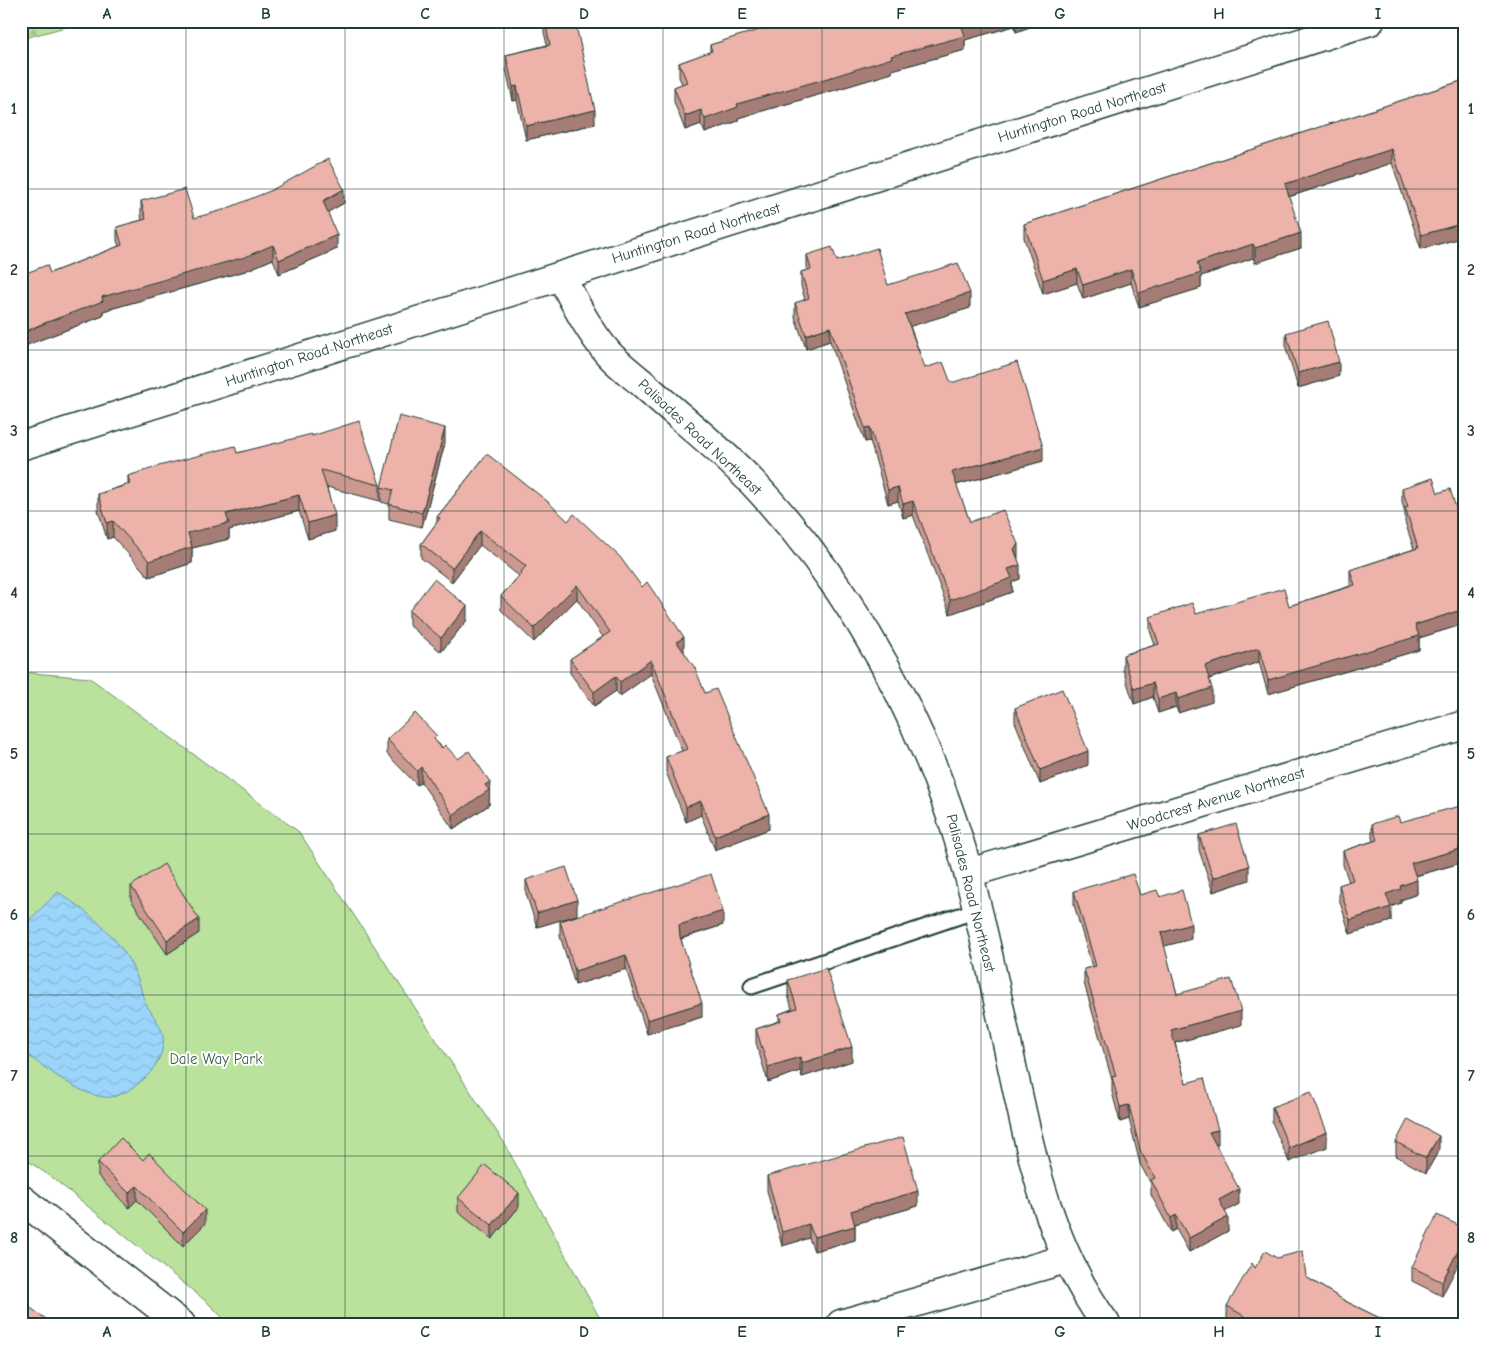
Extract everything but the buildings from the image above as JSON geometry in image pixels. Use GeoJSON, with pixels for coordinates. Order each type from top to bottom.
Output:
{"type":"FeatureCollection","features":[{"type":"Feature","properties":{"kind":"street","name":"Huntington Road Northeast"},"geometry":{"type":"LineString","coordinates":[[21,446],[1370,21]]}},
{"type":"Feature","properties":{"kind":"street","name":"Palisades Road Northeast"},"geometry":{"type":"LineString","coordinates":[[561,276],[581,316],[608,353],[751,482],[801,538],[846,599],[885,664],[919,731],[947,801],[969,873],[1035,1174],[1066,1259],[1106,1324]]}},
{"type":"Feature","properties":{"kind":"street","name":"Woodcrest Avenue Northeast"},"geometry":{"type":"LineString","coordinates":[[969,873],[1464,725]]}},
{"type":"Feature","properties":{"kind":"street"},"geometry":{"type":"LineString","coordinates":[[21,1199],[181,1324]]}},
{"type":"Feature","properties":{"kind":"street"},"geometry":{"type":"LineString","coordinates":[[841,1324],[1066,1259]]}},
{"type":"Feature","properties":{"kind":"lane"},"geometry":{"type":"LineString","coordinates":[[752,986],[977,910]]}},
{"type":"Feature","properties":{"kind":"green space"},"geometry":{"type":"Polygon","coordinates":[[[21,21],[88,21],[21,39],[21,21]]]}},
{"type":"Feature","properties":{"kind":"green space","name":"Dale Way Park"},"geometry":{"type":"Polygon","coordinates":[[[21,672],[90,678],[299,832],[503,1141],[603,1324],[229,1324],[207,1302],[54,1179],[21,1156],[21,672]]]}},
{"type":"Feature","properties":{"kind":"water"},"geometry":{"type":"Polygon","coordinates":[[[58,892],[94,919],[123,951],[131,963],[145,1002],[162,1032],[163,1047],[154,1068],[135,1086],[115,1096],[104,1097],[83,1091],[21,1051],[21,928],[58,892]]]}}]}
